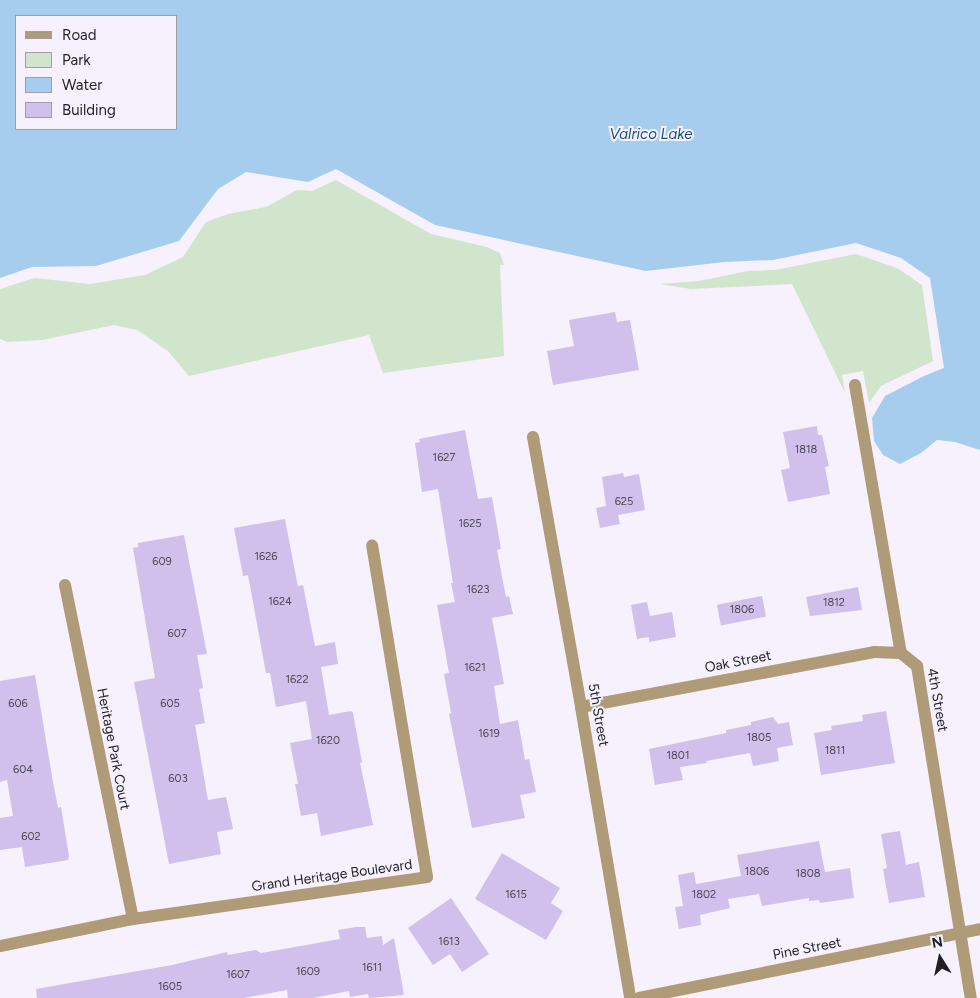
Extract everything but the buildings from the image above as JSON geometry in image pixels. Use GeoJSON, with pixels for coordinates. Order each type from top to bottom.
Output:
{"type":"FeatureCollection","features":[{"type":"Feature","properties":{"kind":"street"},"geometry":{"type":"LineString","coordinates":[[855,385],[901,653]]}},
{"type":"Feature","properties":{"kind":"street","name":"5th Street"},"geometry":{"type":"LineString","coordinates":[[533,437],[630,998]]}},
{"type":"Feature","properties":{"kind":"street","name":"Grand Heritage Boulevard"},"geometry":{"type":"LineString","coordinates":[[0,946],[133,920],[427,877],[372,546]]}},
{"type":"Feature","properties":{"kind":"street","name":"Heritage Park Court"},"geometry":{"type":"LineString","coordinates":[[65,585],[133,920]]}},
{"type":"Feature","properties":{"kind":"street","name":"Oak Street"},"geometry":{"type":"LineString","coordinates":[[581,707],[874,652],[901,653]]}},
{"type":"Feature","properties":{"kind":"street","name":"4th Street"},"geometry":{"type":"LineString","coordinates":[[901,653],[917,666],[971,998]]}},
{"type":"Feature","properties":{"kind":"street","name":"Pine Street"},"geometry":{"type":"LineString","coordinates":[[639,998],[980,929]]}},
{"type":"Feature","properties":{"kind":"green space"},"geometry":{"type":"Polygon","coordinates":[[[336,180],[431,234],[487,247],[500,253],[504,265],[500,265],[504,356],[383,373],[369,335],[189,376],[168,351],[137,330],[114,325],[42,340],[7,342],[0,339],[0,289],[34,278],[90,284],[145,275],[183,257],[206,222],[228,214],[266,207],[297,190],[312,191],[336,180]]]}},
{"type":"Feature","properties":{"kind":"green space"},"geometry":{"type":"Polygon","coordinates":[[[856,254],[897,268],[922,285],[933,361],[881,386],[869,403],[863,371],[842,375],[845,393],[792,284],[691,289],[660,284],[699,281],[748,271],[775,270],[856,254]]]}},
{"type":"Feature","properties":{"kind":"water","name":"Valrico Lake"},"geometry":{"type":"Polygon","coordinates":[[[0,0],[980,0],[980,450],[955,442],[937,440],[921,453],[900,464],[883,455],[874,441],[872,418],[885,396],[944,368],[930,278],[901,258],[856,243],[773,260],[724,262],[646,271],[435,225],[336,169],[308,182],[246,172],[218,189],[179,241],[96,266],[32,267],[0,278],[0,0]]]}}]}
